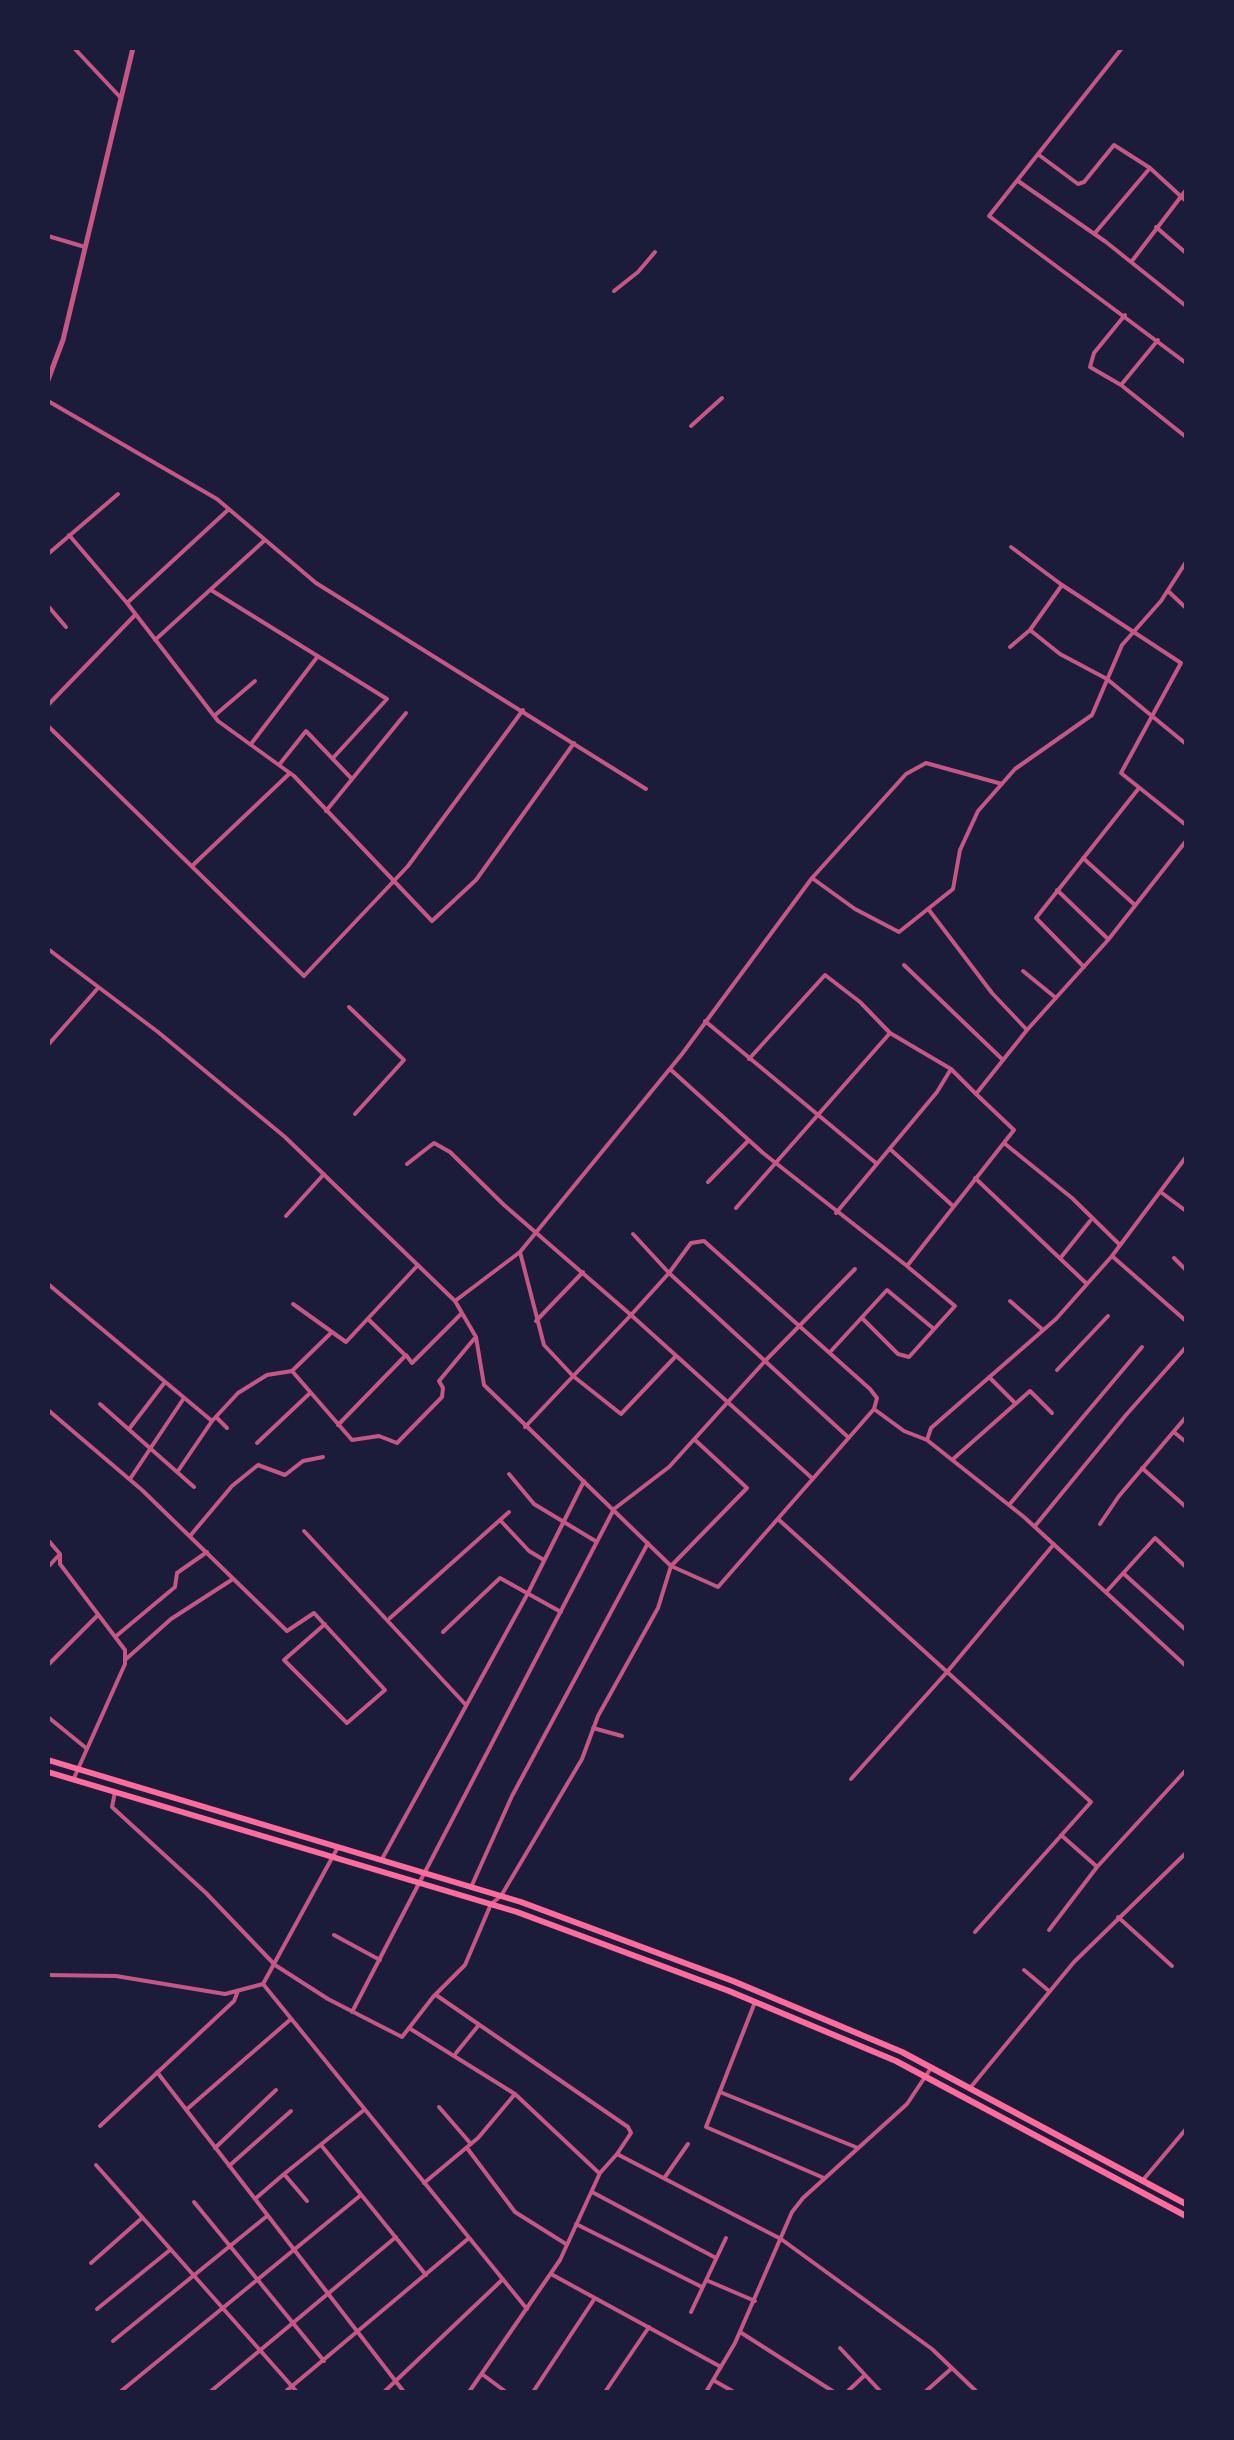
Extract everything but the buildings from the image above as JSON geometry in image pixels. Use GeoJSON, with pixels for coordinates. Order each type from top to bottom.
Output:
{"type":"FeatureCollection","features":[{"type":"Feature","properties":{"kind":"main road"},"geometry":{"type":"LineString","coordinates":[[48,1760],[471,1886],[734,1981],[932,2068],[1186,2204]]}},
{"type":"Feature","properties":{"kind":"main road"},"geometry":{"type":"LineString","coordinates":[[48,1772],[491,1904],[755,2002],[926,2077],[1186,2216]]}},
{"type":"Feature","properties":{"kind":"main road"},"geometry":{"type":"LineString","coordinates":[[1119,2179],[1124,2169]]}},
{"type":"Feature","properties":{"kind":"street"},"geometry":{"type":"LineString","coordinates":[[74,48],[120,96]]}},
{"type":"Feature","properties":{"kind":"street"},"geometry":{"type":"LineString","coordinates":[[48,380],[63,340],[133,48]]}},
{"type":"Feature","properties":{"kind":"street"},"geometry":{"type":"LineString","coordinates":[[1122,48],[989,216],[1186,362]]}},
{"type":"Feature","properties":{"kind":"street"},"geometry":{"type":"LineString","coordinates":[[1039,155],[1078,184],[1084,182],[1114,145],[1150,168],[1184,198]]}},
{"type":"Feature","properties":{"kind":"street"},"geometry":{"type":"LineString","coordinates":[[1094,234],[1150,168]]}},
{"type":"Feature","properties":{"kind":"street"},"geometry":{"type":"LineString","coordinates":[[1018,181],[1186,306]]}},
{"type":"Feature","properties":{"kind":"street"},"geometry":{"type":"LineString","coordinates":[[1131,262],[1184,198],[1186,190]]}},
{"type":"Feature","properties":{"kind":"street"},"geometry":{"type":"LineString","coordinates":[[1156,228],[1186,253]]}},
{"type":"Feature","properties":{"kind":"street"},"geometry":{"type":"LineString","coordinates":[[48,236],[85,248]]}},
{"type":"Feature","properties":{"kind":"street"},"geometry":{"type":"LineString","coordinates":[[614,291],[655,252]]}},
{"type":"Feature","properties":{"kind":"street"},"geometry":{"type":"LineString","coordinates":[[1124,315],[1089,362],[1096,373],[1121,386],[1186,437]]}},
{"type":"Feature","properties":{"kind":"street"},"geometry":{"type":"LineString","coordinates":[[1121,386],[1158,340]]}},
{"type":"Feature","properties":{"kind":"street"},"geometry":{"type":"LineString","coordinates":[[692,426],[722,398]]}},
{"type":"Feature","properties":{"kind":"street"},"geometry":{"type":"LineString","coordinates":[[48,401],[229,509],[316,583],[646,790]]}},
{"type":"Feature","properties":{"kind":"street"},"geometry":{"type":"LineString","coordinates":[[48,554],[118,494]]}},
{"type":"Feature","properties":{"kind":"street"},"geometry":{"type":"LineString","coordinates":[[127,603],[229,509]]}},
{"type":"Feature","properties":{"kind":"street"},"geometry":{"type":"LineString","coordinates":[[68,535],[136,614],[214,716],[290,773],[432,921],[476,880],[574,743]]}},
{"type":"Feature","properties":{"kind":"street"},"geometry":{"type":"LineString","coordinates":[[155,640],[265,540]]}},
{"type":"Feature","properties":{"kind":"street"},"geometry":{"type":"LineString","coordinates":[[1011,547],[1181,663]]}},
{"type":"Feature","properties":{"kind":"street"},"geometry":{"type":"LineString","coordinates":[[812,878],[855,909],[899,932],[953,890],[960,850],[978,811],[1014,770],[1092,714],[1122,645],[1168,591],[1186,562]]}},
{"type":"Feature","properties":{"kind":"street"},"geometry":{"type":"LineString","coordinates":[[1010,647],[1030,630],[1062,585]]}},
{"type":"Feature","properties":{"kind":"street"},"geometry":{"type":"LineString","coordinates":[[211,590],[387,699],[333,758]]}},
{"type":"Feature","properties":{"kind":"street"},"geometry":{"type":"LineString","coordinates":[[1168,591],[1186,608]]}},
{"type":"Feature","properties":{"kind":"street"},"geometry":{"type":"LineString","coordinates":[[48,606],[66,627]]}},
{"type":"Feature","properties":{"kind":"street"},"geometry":{"type":"LineString","coordinates":[[48,706],[136,614]]}},
{"type":"Feature","properties":{"kind":"street"},"geometry":{"type":"LineString","coordinates":[[1030,630],[1060,654],[1107,680],[1186,744]]}},
{"type":"Feature","properties":{"kind":"street"},"geometry":{"type":"LineString","coordinates":[[1186,653],[1121,773],[1186,825]]}},
{"type":"Feature","properties":{"kind":"street"},"geometry":{"type":"LineString","coordinates":[[250,744],[318,656]]}},
{"type":"Feature","properties":{"kind":"street"},"geometry":{"type":"LineString","coordinates":[[214,716],[255,680]]}},
{"type":"Feature","properties":{"kind":"street"},"geometry":{"type":"LineString","coordinates":[[48,726],[304,976],[394,881],[523,710]]}},
{"type":"Feature","properties":{"kind":"street"},"geometry":{"type":"LineString","coordinates":[[326,811],[406,713]]}},
{"type":"Feature","properties":{"kind":"street"},"geometry":{"type":"LineString","coordinates":[[278,765],[306,731],[353,779]]}},
{"type":"Feature","properties":{"kind":"street"},"geometry":{"type":"LineString","coordinates":[[455,1301],[520,1252],[670,1068],[812,878],[906,774],[926,763],[1002,784]]}},
{"type":"Feature","properties":{"kind":"street"},"geometry":{"type":"LineString","coordinates":[[192,866],[290,773]]}},
{"type":"Feature","properties":{"kind":"street"},"geometry":{"type":"LineString","coordinates":[[1084,967],[1036,918],[1140,788]]}},
{"type":"Feature","properties":{"kind":"street"},"geometry":{"type":"LineString","coordinates":[[976,1094],[1108,940],[1186,841]]}},
{"type":"Feature","properties":{"kind":"street"},"geometry":{"type":"LineString","coordinates":[[1083,858],[1136,905]]}},
{"type":"Feature","properties":{"kind":"street"},"geometry":{"type":"LineString","coordinates":[[1058,890],[1108,940]]}},
{"type":"Feature","properties":{"kind":"street"},"geometry":{"type":"LineString","coordinates":[[928,910],[992,993],[1027,1030]]}},
{"type":"Feature","properties":{"kind":"street"},"geometry":{"type":"LineString","coordinates":[[48,949],[285,1136],[455,1301],[476,1338],[484,1386],[526,1428],[614,1509],[670,1566],[718,1588],[874,1409],[877,1398],[830,1351],[704,1241],[691,1243],[669,1273],[526,1428]]}},
{"type":"Feature","properties":{"kind":"street"},"geometry":{"type":"LineString","coordinates":[[904,965],[1003,1060]]}},
{"type":"Feature","properties":{"kind":"street"},"geometry":{"type":"LineString","coordinates":[[1023,970],[1056,998]]}},
{"type":"Feature","properties":{"kind":"street"},"geometry":{"type":"LineString","coordinates":[[749,1058],[825,975],[860,1002],[890,1033],[951,1069],[1014,1130],[907,1266]]}},
{"type":"Feature","properties":{"kind":"street"},"geometry":{"type":"LineString","coordinates":[[48,1045],[98,988]]}},
{"type":"Feature","properties":{"kind":"street"},"geometry":{"type":"LineString","coordinates":[[349,1007],[404,1060],[355,1114]]}},
{"type":"Feature","properties":{"kind":"street"},"geometry":{"type":"LineString","coordinates":[[705,1021],[876,1163]]}},
{"type":"Feature","properties":{"kind":"street"},"geometry":{"type":"LineString","coordinates":[[736,1208],[890,1033]]}},
{"type":"Feature","properties":{"kind":"street"},"geometry":{"type":"LineString","coordinates":[[670,1068],[776,1164],[955,1306],[909,1356],[898,1354],[863,1319]]}},
{"type":"Feature","properties":{"kind":"street"},"geometry":{"type":"LineString","coordinates":[[836,1213],[937,1092],[951,1069]]}},
{"type":"Feature","properties":{"kind":"street"},"geometry":{"type":"LineString","coordinates":[[708,1182],[748,1140]]}},
{"type":"Feature","properties":{"kind":"street"},"geometry":{"type":"LineString","coordinates":[[407,1164],[434,1142],[450,1152],[504,1205],[632,1314],[813,1479]]}},
{"type":"Feature","properties":{"kind":"street"},"geometry":{"type":"LineString","coordinates":[[1004,1142],[1072,1198],[1120,1245]]}},
{"type":"Feature","properties":{"kind":"street"},"geometry":{"type":"LineString","coordinates":[[890,1149],[953,1206]]}},
{"type":"Feature","properties":{"kind":"street"},"geometry":{"type":"LineString","coordinates":[[926,1440],[931,1428],[1043,1330],[1088,1284],[1186,1157]]}},
{"type":"Feature","properties":{"kind":"street"},"geometry":{"type":"LineString","coordinates":[[286,1216],[324,1174]]}},
{"type":"Feature","properties":{"kind":"street"},"geometry":{"type":"LineString","coordinates":[[975,1178],[1088,1284]]}},
{"type":"Feature","properties":{"kind":"street"},"geometry":{"type":"LineString","coordinates":[[1160,1191],[1186,1211]]}},
{"type":"Feature","properties":{"kind":"street"},"geometry":{"type":"LineString","coordinates":[[1062,1256],[1091,1220]]}},
{"type":"Feature","properties":{"kind":"street"},"geometry":{"type":"LineString","coordinates":[[633,1234],[669,1273],[849,1438]]}},
{"type":"Feature","properties":{"kind":"street"},"geometry":{"type":"LineString","coordinates":[[520,1252],[544,1345],[574,1376],[621,1414],[677,1355]]}},
{"type":"Feature","properties":{"kind":"street"},"geometry":{"type":"LineString","coordinates":[[1112,1256],[1186,1321]]}},
{"type":"Feature","properties":{"kind":"street"},"geometry":{"type":"LineString","coordinates":[[1174,1258],[1186,1270]]}},
{"type":"Feature","properties":{"kind":"street"},"geometry":{"type":"LineString","coordinates":[[294,1304],[346,1342],[418,1265]]}},
{"type":"Feature","properties":{"kind":"street"},"geometry":{"type":"LineString","coordinates":[[352,2012],[614,1509],[669,1467],[855,1269]]}},
{"type":"Feature","properties":{"kind":"street"},"geometry":{"type":"LineString","coordinates":[[536,1321],[584,1272]]}},
{"type":"Feature","properties":{"kind":"street"},"geometry":{"type":"LineString","coordinates":[[48,1284],[184,1398],[228,1428]]}},
{"type":"Feature","properties":{"kind":"street"},"geometry":{"type":"LineString","coordinates":[[830,1351],[888,1290],[934,1329]]}},
{"type":"Feature","properties":{"kind":"street"},"geometry":{"type":"LineString","coordinates":[[1010,1301],[1043,1330]]}},
{"type":"Feature","properties":{"kind":"street"},"geometry":{"type":"LineString","coordinates":[[368,1318],[412,1363],[462,1313]]}},
{"type":"Feature","properties":{"kind":"street"},"geometry":{"type":"LineString","coordinates":[[1056,1370],[1108,1316]]}},
{"type":"Feature","properties":{"kind":"street"},"geometry":{"type":"LineString","coordinates":[[178,1470],[238,1392],[267,1375],[292,1371],[332,1332]]}},
{"type":"Feature","properties":{"kind":"street"},"geometry":{"type":"LineString","coordinates":[[292,1371],[352,1440],[380,1436],[397,1443],[442,1397],[443,1388],[438,1381],[476,1338]]}},
{"type":"Feature","properties":{"kind":"street"},"geometry":{"type":"LineString","coordinates":[[1009,1505],[1142,1346]]}},
{"type":"Feature","properties":{"kind":"street"},"geometry":{"type":"LineString","coordinates":[[1035,1526],[1186,1348]]}},
{"type":"Feature","properties":{"kind":"street"},"geometry":{"type":"LineString","coordinates":[[338,1425],[406,1355]]}},
{"type":"Feature","properties":{"kind":"street"},"geometry":{"type":"LineString","coordinates":[[989,1377],[1016,1404]]}},
{"type":"Feature","properties":{"kind":"street"},"geometry":{"type":"LineString","coordinates":[[130,1430],[165,1382]]}},
{"type":"Feature","properties":{"kind":"street"},"geometry":{"type":"LineString","coordinates":[[952,1460],[1030,1391],[1052,1413]]}},
{"type":"Feature","properties":{"kind":"street"},"geometry":{"type":"LineString","coordinates":[[257,1443],[309,1394]]}},
{"type":"Feature","properties":{"kind":"street"},"geometry":{"type":"LineString","coordinates":[[130,1480],[184,1398]]}},
{"type":"Feature","properties":{"kind":"street"},"geometry":{"type":"LineString","coordinates":[[100,1404],[194,1487]]}},
{"type":"Feature","properties":{"kind":"street"},"geometry":{"type":"LineString","coordinates":[[874,1409],[926,1440],[1035,1526],[1186,1666]]}},
{"type":"Feature","properties":{"kind":"street"},"geometry":{"type":"LineString","coordinates":[[48,1410],[130,1480],[288,1631],[314,1613],[385,1690],[347,1722],[284,1660],[324,1624]]}},
{"type":"Feature","properties":{"kind":"street"},"geometry":{"type":"LineString","coordinates":[[1100,1524],[1186,1417]]}},
{"type":"Feature","properties":{"kind":"street"},"geometry":{"type":"LineString","coordinates":[[1174,1432],[1186,1442]]}},
{"type":"Feature","properties":{"kind":"street"},"geometry":{"type":"LineString","coordinates":[[115,1792],[112,1806],[206,1893],[275,1966],[352,2012],[402,2036],[435,1994],[465,1965],[491,1904],[501,1896],[582,1759],[593,1728],[658,1608],[670,1566],[747,1488],[694,1439]]}},
{"type":"Feature","properties":{"kind":"street"},"geometry":{"type":"LineString","coordinates":[[190,1536],[232,1486],[258,1465],[285,1476],[304,1462],[323,1456]]}},
{"type":"Feature","properties":{"kind":"street"},"geometry":{"type":"LineString","coordinates":[[1142,1468],[1186,1507]]}},
{"type":"Feature","properties":{"kind":"street"},"geometry":{"type":"LineString","coordinates":[[509,1474],[534,1504],[596,1542]]}},
{"type":"Feature","properties":{"kind":"street"},"geometry":{"type":"LineString","coordinates":[[382,1860],[546,1561],[584,1481]]}},
{"type":"Feature","properties":{"kind":"street"},"geometry":{"type":"LineString","coordinates":[[388,1620],[510,1512]]}},
{"type":"Feature","properties":{"kind":"street"},"geometry":{"type":"LineString","coordinates":[[778,1519],[1091,1802],[975,1932]]}},
{"type":"Feature","properties":{"kind":"street"},"geometry":{"type":"LineString","coordinates":[[500,1520],[529,1551],[546,1561]]}},
{"type":"Feature","properties":{"kind":"street"},"geometry":{"type":"LineString","coordinates":[[304,1531],[465,1704]]}},
{"type":"Feature","properties":{"kind":"street"},"geometry":{"type":"LineString","coordinates":[[1107,1591],[1155,1538],[1186,1567]]}},
{"type":"Feature","properties":{"kind":"street"},"geometry":{"type":"LineString","coordinates":[[48,1540],[60,1554],[60,1564],[124,1650],[125,1660]]}},
{"type":"Feature","properties":{"kind":"street"},"geometry":{"type":"LineString","coordinates":[[471,1886],[512,1796],[648,1542]]}},
{"type":"Feature","properties":{"kind":"street"},"geometry":{"type":"LineString","coordinates":[[851,1779],[1054,1544]]}},
{"type":"Feature","properties":{"kind":"street"},"geometry":{"type":"LineString","coordinates":[[115,1637],[176,1587],[178,1573],[206,1552]]}},
{"type":"Feature","properties":{"kind":"street"},"geometry":{"type":"LineString","coordinates":[[48,1567],[60,1554]]}},
{"type":"Feature","properties":{"kind":"street"},"geometry":{"type":"LineString","coordinates":[[1123,1573],[1186,1630]]}},
{"type":"Feature","properties":{"kind":"street"},"geometry":{"type":"LineString","coordinates":[[73,1780],[125,1660],[171,1619],[234,1578]]}},
{"type":"Feature","properties":{"kind":"street"},"geometry":{"type":"LineString","coordinates":[[443,1632],[500,1578],[561,1612]]}},
{"type":"Feature","properties":{"kind":"street"},"geometry":{"type":"LineString","coordinates":[[48,1666],[98,1615]]}},
{"type":"Feature","properties":{"kind":"street"},"geometry":{"type":"LineString","coordinates":[[48,1653],[54,1659]]}},
{"type":"Feature","properties":{"kind":"street"},"geometry":{"type":"LineString","coordinates":[[48,1717],[86,1748]]}},
{"type":"Feature","properties":{"kind":"street"},"geometry":{"type":"LineString","coordinates":[[593,1728],[622,1736]]}},
{"type":"Feature","properties":{"kind":"street"},"geometry":{"type":"LineString","coordinates":[[1049,1930],[1096,1867],[1186,1770]]}},
{"type":"Feature","properties":{"kind":"street"},"geometry":{"type":"LineString","coordinates":[[1061,1835],[1096,1867]]}},
{"type":"Feature","properties":{"kind":"street"},"geometry":{"type":"LineString","coordinates":[[48,1975],[116,1976],[225,1994],[263,1984],[338,1846]]}},
{"type":"Feature","properties":{"kind":"street"},"geometry":{"type":"LineString","coordinates":[[970,2088],[1049,1991],[1186,1852]]}},
{"type":"Feature","properties":{"kind":"street"},"geometry":{"type":"LineString","coordinates":[[1181,1858],[1186,1864]]}},
{"type":"Feature","properties":{"kind":"street"},"geometry":{"type":"LineString","coordinates":[[1118,1917],[1172,1966]]}},
{"type":"Feature","properties":{"kind":"street"},"geometry":{"type":"LineString","coordinates":[[334,1936],[380,1960]]}},
{"type":"Feature","properties":{"kind":"street"},"geometry":{"type":"LineString","coordinates":[[1024,1970],[1049,1991]]}},
{"type":"Feature","properties":{"kind":"street"},"geometry":{"type":"LineString","coordinates":[[263,1984],[527,2309]]}},
{"type":"Feature","properties":{"kind":"street"},"geometry":{"type":"LineString","coordinates":[[100,2126],[234,2001],[238,1991]]}},
{"type":"Feature","properties":{"kind":"street"},"geometry":{"type":"LineString","coordinates":[[435,1994],[628,2127],[631,2134],[600,2173],[550,2274],[469,2392]]}},
{"type":"Feature","properties":{"kind":"street"},"geometry":{"type":"LineString","coordinates":[[755,2002],[706,2127],[824,2178]]}},
{"type":"Feature","properties":{"kind":"street"},"geometry":{"type":"LineString","coordinates":[[186,2110],[290,2019]]}},
{"type":"Feature","properties":{"kind":"street"},"geometry":{"type":"LineString","coordinates":[[455,2054],[478,2026]]}},
{"type":"Feature","properties":{"kind":"street"},"geometry":{"type":"LineString","coordinates":[[409,2028],[515,2094],[600,2173]]}},
{"type":"Feature","properties":{"kind":"street"},"geometry":{"type":"LineString","coordinates":[[706,2392],[740,2332],[792,2212],[907,2104],[932,2068]]}},
{"type":"Feature","properties":{"kind":"street"},"geometry":{"type":"LineString","coordinates":[[157,2072],[404,2392]]}},
{"type":"Feature","properties":{"kind":"street"},"geometry":{"type":"LineString","coordinates":[[215,2148],[276,2090]]}},
{"type":"Feature","properties":{"kind":"street"},"geometry":{"type":"LineString","coordinates":[[720,2092],[858,2148]]}},
{"type":"Feature","properties":{"kind":"street"},"geometry":{"type":"LineString","coordinates":[[424,2183],[469,2146],[515,2094]]}},
{"type":"Feature","properties":{"kind":"street"},"geometry":{"type":"LineString","coordinates":[[439,2107],[515,2212],[567,2244]]}},
{"type":"Feature","properties":{"kind":"street"},"geometry":{"type":"LineString","coordinates":[[255,2200],[364,2110]]}},
{"type":"Feature","properties":{"kind":"street"},"geometry":{"type":"LineString","coordinates":[[229,2166],[291,2112]]}},
{"type":"Feature","properties":{"kind":"street"},"geometry":{"type":"LineString","coordinates":[[1143,2180],[1186,2129]]}},
{"type":"Feature","properties":{"kind":"street"},"geometry":{"type":"LineString","coordinates":[[664,2179],[688,2144]]}},
{"type":"Feature","properties":{"kind":"street"},"geometry":{"type":"LineString","coordinates":[[321,2145],[426,2275]]}},
{"type":"Feature","properties":{"kind":"street"},"geometry":{"type":"LineString","coordinates":[[618,2154],[782,2239],[932,2349],[976,2392]]}},
{"type":"Feature","properties":{"kind":"street"},"geometry":{"type":"LineString","coordinates":[[96,2165],[296,2392]]}},
{"type":"Feature","properties":{"kind":"street"},"geometry":{"type":"LineString","coordinates":[[284,2174],[307,2202]]}},
{"type":"Feature","properties":{"kind":"street"},"geometry":{"type":"LineString","coordinates":[[591,2191],[716,2258]]}},
{"type":"Feature","properties":{"kind":"street"},"geometry":{"type":"LineString","coordinates":[[120,2392],[361,2195]]}},
{"type":"Feature","properties":{"kind":"street"},"geometry":{"type":"LineString","coordinates":[[194,2202],[324,2361]]}},
{"type":"Feature","properties":{"kind":"street"},"geometry":{"type":"LineString","coordinates":[[112,2341],[267,2216]]}},
{"type":"Feature","properties":{"kind":"street"},"geometry":{"type":"LineString","coordinates":[[91,2263],[142,2218]]}},
{"type":"Feature","properties":{"kind":"street"},"geometry":{"type":"LineString","coordinates":[[576,2224],[702,2288]]}},
{"type":"Feature","properties":{"kind":"street"},"geometry":{"type":"LineString","coordinates":[[210,2392],[396,2237]]}},
{"type":"Feature","properties":{"kind":"street"},"geometry":{"type":"LineString","coordinates":[[285,2392],[469,2238]]}},
{"type":"Feature","properties":{"kind":"street"},"geometry":{"type":"LineString","coordinates":[[690,2312],[726,2238]]}},
{"type":"Feature","properties":{"kind":"street"},"geometry":{"type":"LineString","coordinates":[[96,2310],[170,2250]]}},
{"type":"Feature","properties":{"kind":"street"},"geometry":{"type":"LineString","coordinates":[[550,2274],[721,2367]]}},
{"type":"Feature","properties":{"kind":"street"},"geometry":{"type":"LineString","coordinates":[[384,2392],[503,2279]]}},
{"type":"Feature","properties":{"kind":"street"},"geometry":{"type":"LineString","coordinates":[[706,2280],[754,2301]]}},
{"type":"Feature","properties":{"kind":"street"},"geometry":{"type":"LineString","coordinates":[[533,2392],[594,2298]]}},
{"type":"Feature","properties":{"kind":"street"},"geometry":{"type":"LineString","coordinates":[[605,2392],[649,2327]]}},
{"type":"Feature","properties":{"kind":"street"},"geometry":{"type":"LineString","coordinates":[[740,2332],[834,2392]]}},
{"type":"Feature","properties":{"kind":"street"},"geometry":{"type":"LineString","coordinates":[[840,2348],[881,2392]]}},
{"type":"Feature","properties":{"kind":"street"},"geometry":{"type":"LineString","coordinates":[[925,2392],[952,2368]]}},
{"type":"Feature","properties":{"kind":"street"},"geometry":{"type":"LineString","coordinates":[[482,2374],[506,2392]]}},
{"type":"Feature","properties":{"kind":"street"},"geometry":{"type":"LineString","coordinates":[[847,2392],[865,2376]]}},
{"type":"Feature","properties":{"kind":"street"},"geometry":{"type":"LineString","coordinates":[[713,2380],[734,2392]]}}]}
